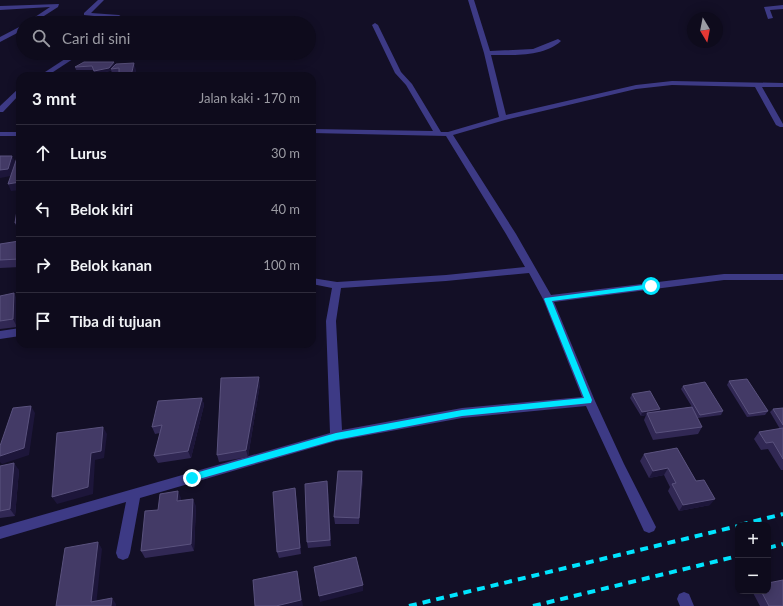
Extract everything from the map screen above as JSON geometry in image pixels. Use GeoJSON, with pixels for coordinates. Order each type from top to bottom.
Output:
{"type":"FeatureCollection","features":[{"type":"Feature","properties":{"kind":"street"},"geometry":{"type":"LineString","coordinates":[[101,0],[86,14],[108,16]]}},
{"type":"Feature","properties":{"kind":"street"},"geometry":{"type":"LineString","coordinates":[[471,0],[487,53],[503,118]]}},
{"type":"Feature","properties":{"kind":"street"},"geometry":{"type":"LineString","coordinates":[[0,8],[60,2]]}},
{"type":"Feature","properties":{"kind":"street"},"geometry":{"type":"LineString","coordinates":[[39,16],[60,2]]}},
{"type":"Feature","properties":{"kind":"street"},"geometry":{"type":"LineString","coordinates":[[770,18],[766,8],[783,7]]}},
{"type":"Feature","properties":{"kind":"street"},"geometry":{"type":"LineString","coordinates":[[375,25],[398,73],[409,84],[438,132]]}},
{"type":"Feature","properties":{"kind":"street"},"geometry":{"type":"LineString","coordinates":[[0,40],[16,31]]}},
{"type":"Feature","properties":{"kind":"street"},"geometry":{"type":"LineString","coordinates":[[487,53],[527,51],[538,49],[558,41]]}},
{"type":"Feature","properties":{"kind":"street"},"geometry":{"type":"LineString","coordinates":[[48,72],[67,60]]}},
{"type":"Feature","properties":{"kind":"street"},"geometry":{"type":"LineString","coordinates":[[316,132],[438,132],[448,134],[503,118],[636,87],[672,83],[783,85]]}},
{"type":"Feature","properties":{"kind":"street"},"geometry":{"type":"LineString","coordinates":[[757,84],[780,125]]}},
{"type":"Feature","properties":{"kind":"street"},"geometry":{"type":"LineString","coordinates":[[0,110],[16,94]]}},
{"type":"Feature","properties":{"kind":"street"},"geometry":{"type":"LineString","coordinates":[[0,134],[16,134]]}},
{"type":"Feature","properties":{"kind":"street"},"geometry":{"type":"LineString","coordinates":[[448,134],[511,234],[548,299],[589,400],[619,468],[649,527]]}},
{"type":"Feature","properties":{"kind":"street"},"geometry":{"type":"LineString","coordinates":[[316,282],[337,285],[446,278],[531,270]]}},
{"type":"Feature","properties":{"kind":"street"},"geometry":{"type":"LineString","coordinates":[[548,299],[724,278],[783,277]]}},
{"type":"Feature","properties":{"kind":"street"},"geometry":{"type":"LineString","coordinates":[[336,436],[331,321],[337,285]]}},
{"type":"Feature","properties":{"kind":"street"},"geometry":{"type":"LineString","coordinates":[[0,335],[16,333]]}},
{"type":"Feature","properties":{"kind":"street"},"geometry":{"type":"LineString","coordinates":[[0,533],[336,436],[462,413],[589,400]]}},
{"type":"Feature","properties":{"kind":"street"},"geometry":{"type":"LineString","coordinates":[[123,553],[134,494]]}},
{"type":"Feature","properties":{"kind":"building"},"geometry":{"type":"Polygon","coordinates":[[[84,62],[114,62],[109,68],[94,71],[92,66],[75,67],[84,62]]]}},
{"type":"Feature","properties":{"kind":"building"},"geometry":{"type":"Polygon","coordinates":[[[134,63],[132,72],[119,72],[119,68],[111,69],[116,64],[134,63]]]}},
{"type":"Feature","properties":{"kind":"building"},"geometry":{"type":"Polygon","coordinates":[[[0,156],[12,156],[8,169],[0,170],[0,156]]]}},
{"type":"Feature","properties":{"kind":"building"},"geometry":{"type":"Polygon","coordinates":[[[16,161],[16,183],[8,184],[16,161]]]}},
{"type":"Feature","properties":{"kind":"building"},"geometry":{"type":"Polygon","coordinates":[[[16,241],[16,259],[0,260],[0,244],[16,241]]]}},
{"type":"Feature","properties":{"kind":"building"},"geometry":{"type":"Polygon","coordinates":[[[14,293],[13,319],[0,321],[0,296],[14,293]]]}},
{"type":"Feature","properties":{"kind":"building"},"geometry":{"type":"Polygon","coordinates":[[[259,377],[246,450],[217,455],[221,378],[259,377]]]}},
{"type":"Feature","properties":{"kind":"building"},"geometry":{"type":"Polygon","coordinates":[[[747,379],[768,411],[749,414],[729,381],[747,379]]]}},
{"type":"Feature","properties":{"kind":"building"},"geometry":{"type":"Polygon","coordinates":[[[705,382],[723,411],[700,415],[683,386],[705,382]]]}},
{"type":"Feature","properties":{"kind":"building"},"geometry":{"type":"Polygon","coordinates":[[[650,391],[660,409],[642,412],[632,394],[650,391]]]}},
{"type":"Feature","properties":{"kind":"building"},"geometry":{"type":"Polygon","coordinates":[[[202,398],[188,451],[154,456],[162,425],[152,427],[158,401],[202,398]]]}},
{"type":"Feature","properties":{"kind":"building"},"geometry":{"type":"Polygon","coordinates":[[[31,406],[24,448],[0,456],[0,446],[13,408],[31,406]]]}},
{"type":"Feature","properties":{"kind":"building"},"geometry":{"type":"Polygon","coordinates":[[[692,407],[702,427],[656,433],[647,413],[692,407]]]}},
{"type":"Feature","properties":{"kind":"building"},"geometry":{"type":"Polygon","coordinates":[[[783,408],[783,425],[773,409],[783,408]]]}},
{"type":"Feature","properties":{"kind":"building"},"geometry":{"type":"Polygon","coordinates":[[[103,427],[101,451],[91,453],[88,487],[52,497],[57,433],[103,427]]]}},
{"type":"Feature","properties":{"kind":"building"},"geometry":{"type":"Polygon","coordinates":[[[783,428],[783,459],[773,442],[766,443],[759,432],[783,428]]]}},
{"type":"Feature","properties":{"kind":"building"},"geometry":{"type":"Polygon","coordinates":[[[677,448],[696,481],[704,480],[715,499],[683,505],[672,484],[676,483],[668,468],[653,471],[644,454],[677,448]]]}},
{"type":"Feature","properties":{"kind":"building"},"geometry":{"type":"Polygon","coordinates":[[[14,463],[10,509],[0,511],[0,466],[14,463]]]}},
{"type":"Feature","properties":{"kind":"building"},"geometry":{"type":"Polygon","coordinates":[[[338,471],[362,471],[359,518],[334,517],[338,471]]]}},
{"type":"Feature","properties":{"kind":"building"},"geometry":{"type":"Polygon","coordinates":[[[327,481],[330,540],[307,542],[305,484],[327,481]]]}},
{"type":"Feature","properties":{"kind":"building"},"geometry":{"type":"Polygon","coordinates":[[[295,488],[300,548],[277,552],[273,492],[295,488]]]}},
{"type":"Feature","properties":{"kind":"building"},"geometry":{"type":"Polygon","coordinates":[[[178,491],[177,501],[193,499],[191,544],[141,551],[145,511],[158,510],[160,494],[178,491]]]}},
{"type":"Feature","properties":{"kind":"building"},"geometry":{"type":"Polygon","coordinates":[[[98,542],[91,602],[112,598],[111,606],[56,606],[65,548],[98,542]]]}},
{"type":"Feature","properties":{"kind":"building"},"geometry":{"type":"Polygon","coordinates":[[[356,557],[363,585],[319,596],[314,567],[356,557]]]}},
{"type":"Feature","properties":{"kind":"building"},"geometry":{"type":"Polygon","coordinates":[[[297,571],[301,600],[276,606],[255,606],[253,580],[297,571]]]}},
{"type":"Feature","properties":{"kind":"building"},"geometry":{"type":"Polygon","coordinates":[[[783,580],[783,606],[769,606],[763,594],[771,594],[771,582],[783,580]]]}},
{"type":"Feature","properties":{"kind":"railway"},"geometry":{"type":"LineString","coordinates":[[752,522],[783,514]]}},
{"type":"Feature","properties":{"kind":"railway"},"geometry":{"type":"LineString","coordinates":[[409,606],[735,527]]}},
{"type":"Feature","properties":{"kind":"railway"},"geometry":{"type":"LineString","coordinates":[[771,547],[783,544]]}},
{"type":"Feature","properties":{"kind":"railway"},"geometry":{"type":"LineString","coordinates":[[533,606],[735,557]]}},
{"type":"Feature","properties":{"kind":"route"},"geometry":{"type":"LineString","coordinates":[[192,478],[336,436],[462,413],[589,400],[548,299],[651,286]]}}]}
